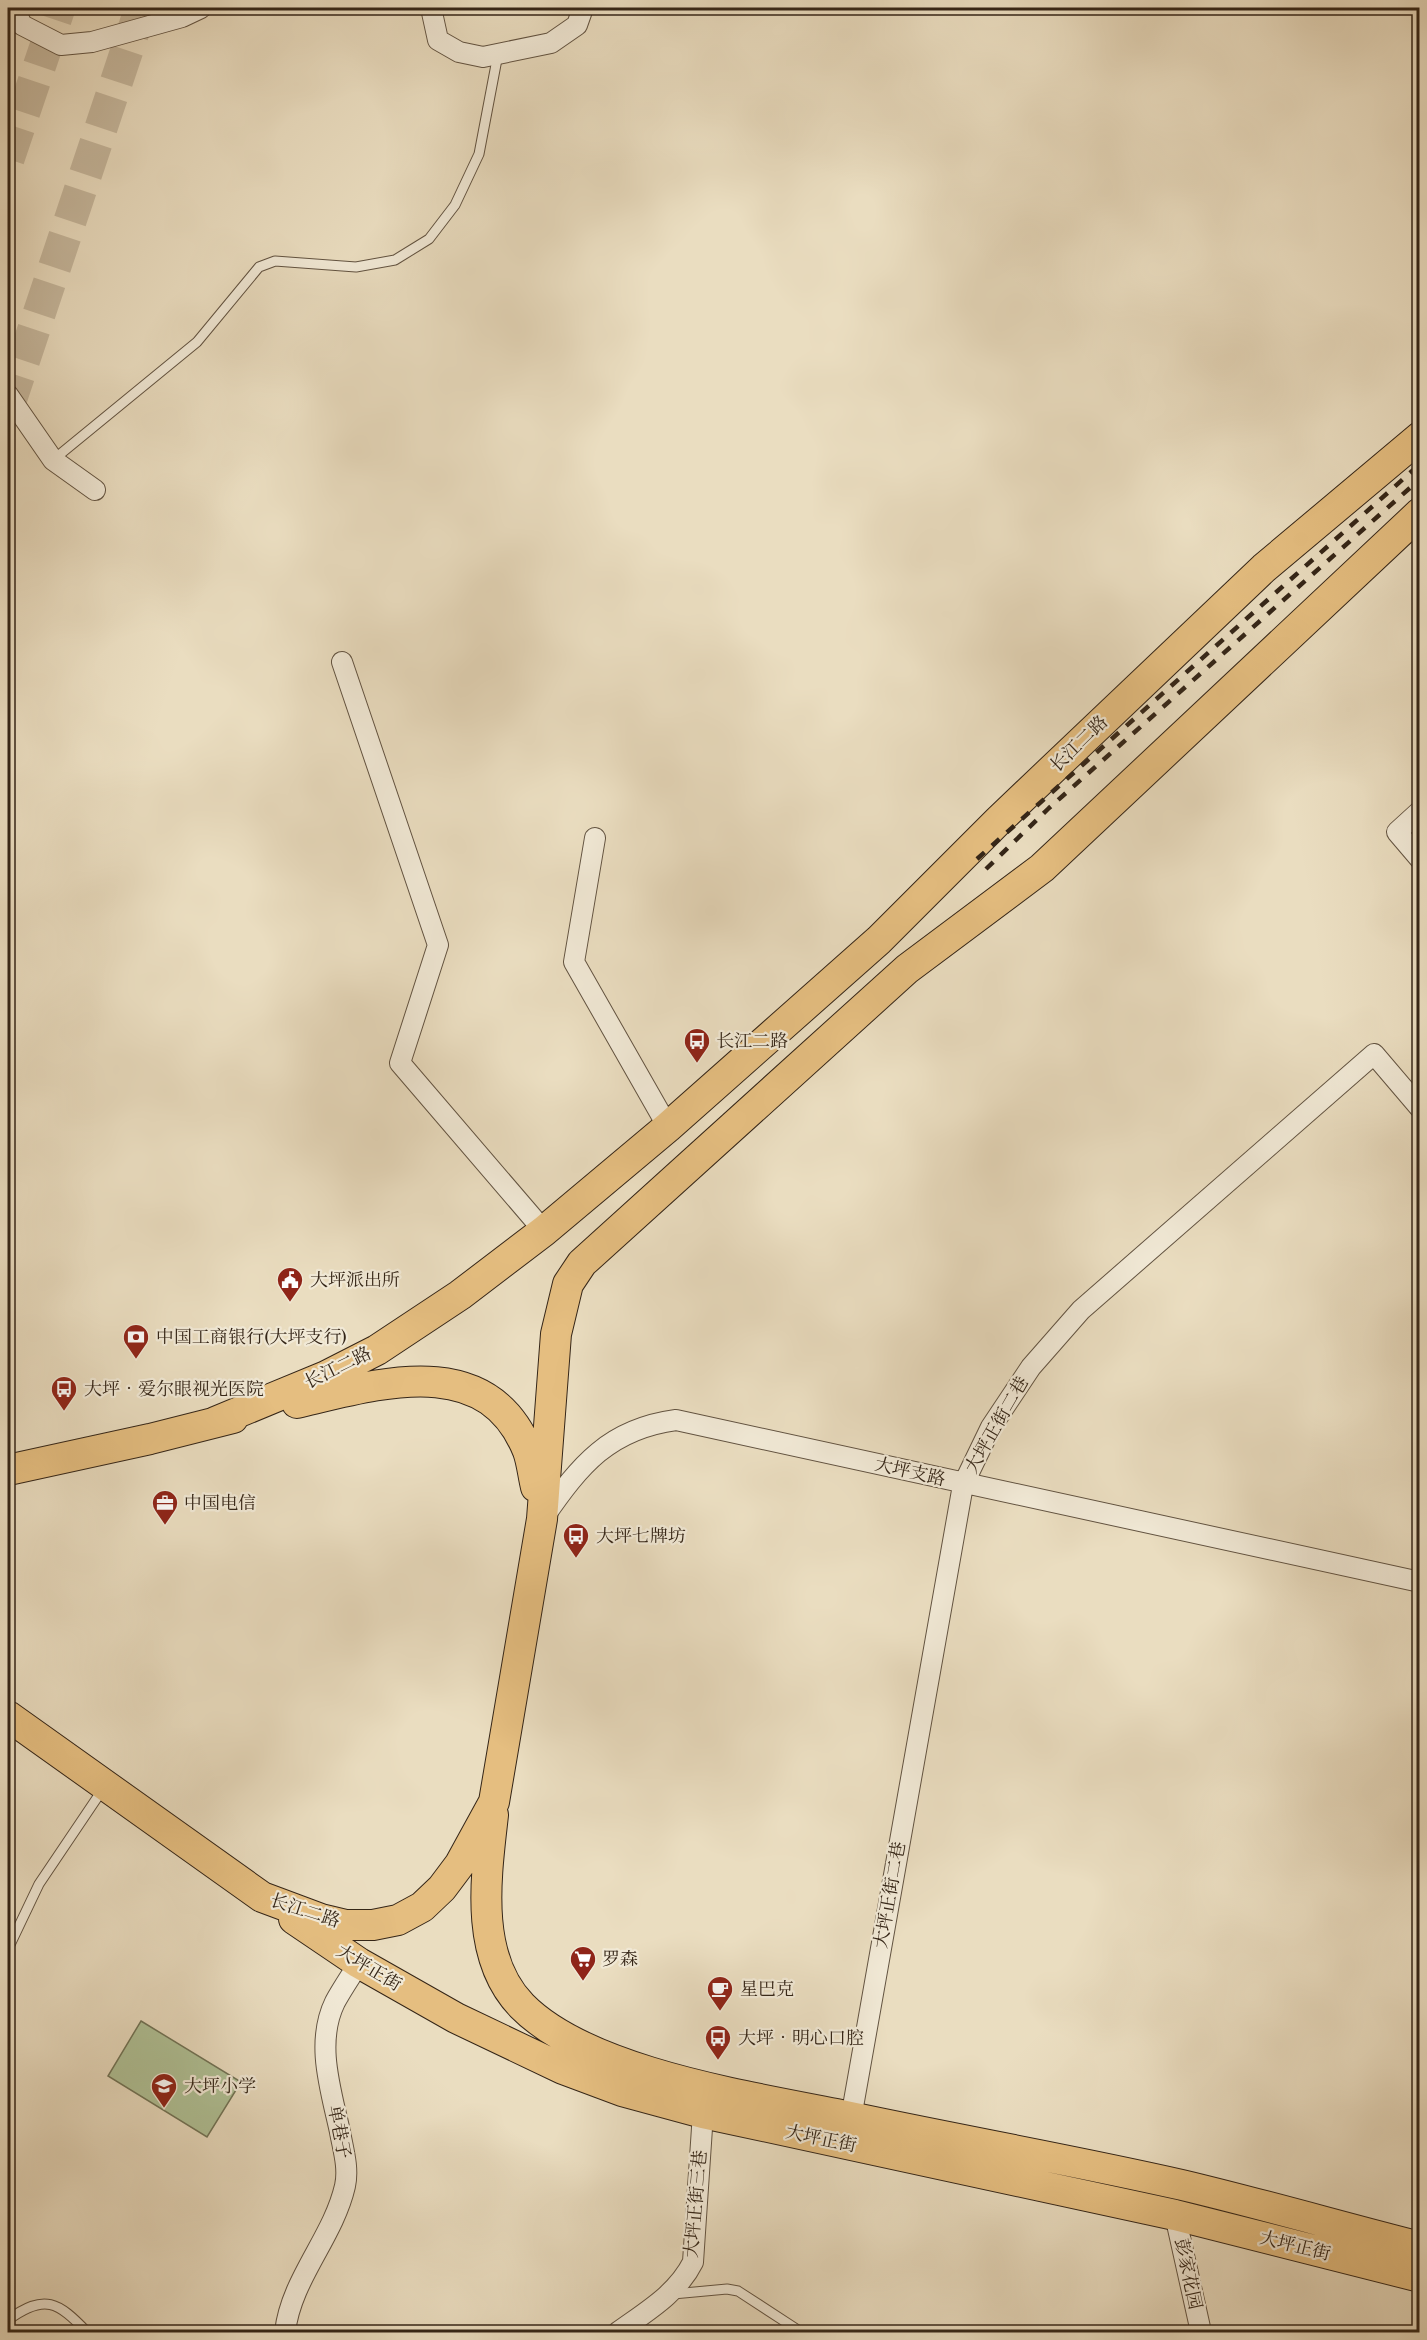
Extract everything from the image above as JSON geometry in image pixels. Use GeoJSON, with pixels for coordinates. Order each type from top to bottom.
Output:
{"type":"FeatureCollection","features":[{"type":"Feature","properties":{"kind":"main road","name":"长江二路"},"geometry":{"type":"LineString","coordinates":[[214,1422],[326,1376],[377,1350],[460,1295],[544,1231],[668,1126],[879,940],[999,820],[1264,568],[1419,437]]}},
{"type":"Feature","properties":{"kind":"main road","name":"长江二路"},"geometry":{"type":"LineString","coordinates":[[8,1716],[104,1787],[262,1897],[321,1919],[346,1925],[373,1925],[398,1920],[422,1907],[442,1888],[460,1864],[494,1802],[542,1520],[556,1334],[568,1284],[582,1263],[907,969],[1042,868],[1415,525]]}},
{"type":"Feature","properties":{"kind":"main road","name":"长江二路"},"geometry":{"type":"LineString","coordinates":[[12,1471],[382,1383],[418,1380],[444,1382],[470,1390],[497,1407],[509,1418],[520,1434],[529,1454],[542,1520]]}},
{"type":"Feature","properties":{"kind":"main road","name":"大坪正街"},"geometry":{"type":"LineString","coordinates":[[494,1802],[486,1882],[489,1932],[505,1983],[520,2004],[541,2023],[568,2039],[659,2074],[708,2088],[1182,2185],[1419,2247]]}},
{"type":"Feature","properties":{"kind":"main road","name":"大坪正街"},"geometry":{"type":"LineString","coordinates":[[262,1897],[359,1964],[456,2018],[563,2068],[622,2091],[703,2113],[1176,2215],[1419,2277]]}},
{"type":"Feature","properties":{"kind":"street"},"geometry":{"type":"LineString","coordinates":[[15,8],[22,25],[61,45],[92,42],[182,17],[201,8]]}},
{"type":"Feature","properties":{"kind":"street"},"geometry":{"type":"LineString","coordinates":[[430,8],[438,40],[459,52],[483,57],[551,43],[577,25],[584,8]]}},
{"type":"Feature","properties":{"kind":"street"},"geometry":{"type":"LineString","coordinates":[[8,395],[53,460],[95,490]]}},
{"type":"Feature","properties":{"kind":"street"},"geometry":{"type":"LineString","coordinates":[[342,662],[438,945],[400,1064],[544,1231]]}},
{"type":"Feature","properties":{"kind":"street"},"geometry":{"type":"LineString","coordinates":[[1419,811],[1397,832],[1419,859]]}},
{"type":"Feature","properties":{"kind":"street"},"geometry":{"type":"LineString","coordinates":[[595,838],[574,962],[668,1126]]}},
{"type":"Feature","properties":{"kind":"street","name":"大坪正街二巷"},"geometry":{"type":"LineString","coordinates":[[851,2118],[963,1485],[991,1427],[1031,1367],[1081,1310],[1374,1053],[1419,1108]]}},
{"type":"Feature","properties":{"kind":"street","name":"大坪支路"},"geometry":{"type":"LineString","coordinates":[[542,1520],[570,1479],[603,1448],[623,1435],[650,1424],[676,1420],[963,1485],[1419,1582]]}},
{"type":"Feature","properties":{"kind":"street","name":"单巷子"},"geometry":{"type":"LineString","coordinates":[[285,2332],[287,2311],[339,2204],[345,2184],[346,2161],[325,2059],[330,2017],[335,2003],[359,1964]]}},
{"type":"Feature","properties":{"kind":"street","name":"大坪正街三巷"},"geometry":{"type":"LineString","coordinates":[[618,2332],[671,2294],[685,2279],[693,2262],[703,2113]]}},
{"type":"Feature","properties":{"kind":"street","name":"彭家花园"},"geometry":{"type":"LineString","coordinates":[[1176,2215],[1201,2332]]}},
{"type":"Feature","properties":{"kind":"lane"},"geometry":{"type":"LineString","coordinates":[[53,460],[197,342],[259,267],[275,261],[356,267],[395,260],[429,239],[455,205],[479,154],[498,54]]}},
{"type":"Feature","properties":{"kind":"lane"},"geometry":{"type":"LineString","coordinates":[[8,1948],[39,1884],[104,1787]]}},
{"type":"Feature","properties":{"kind":"lane"},"geometry":{"type":"LineString","coordinates":[[671,2294],[727,2289],[738,2291],[801,2332]]}},
{"type":"Feature","properties":{"kind":"lane"},"geometry":{"type":"LineString","coordinates":[[8,2320],[33,2304],[43,2303],[58,2306],[87,2332]]}},
{"type":"Feature","properties":{"kind":"green space"},"geometry":{"type":"Polygon","coordinates":[[[141,2021],[241,2082],[207,2137],[108,2076],[141,2021]]]}},
{"type":"Feature","properties":{"kind":"tunnel"},"geometry":{"type":"LineString","coordinates":[[8,159],[59,8]]}},
{"type":"Feature","properties":{"kind":"tunnel"},"geometry":{"type":"LineString","coordinates":[[8,407],[141,8]]}},
{"type":"Feature","properties":{"kind":"railway"},"geometry":{"type":"LineString","coordinates":[[977,859],[1420,464]]}},
{"type":"Feature","properties":{"kind":"railway"},"geometry":{"type":"LineString","coordinates":[[986,869],[1049,808],[1420,479]]}},
{"type":"Feature","properties":{"kind":"place","name":"长江二路"},"geometry":{"type":"Point","coordinates":[697,1064]}},
{"type":"Feature","properties":{"kind":"place","name":"大坪派出所"},"geometry":{"type":"Point","coordinates":[290,1303]}},
{"type":"Feature","properties":{"kind":"place","name":"中国工商银行(大坪支行)"},"geometry":{"type":"Point","coordinates":[136,1360]}},
{"type":"Feature","properties":{"kind":"place","name":"大坪‧爱尔眼视光医院"},"geometry":{"type":"Point","coordinates":[64,1412]}},
{"type":"Feature","properties":{"kind":"place","name":"中国电信"},"geometry":{"type":"Point","coordinates":[165,1526]}},
{"type":"Feature","properties":{"kind":"place","name":"大坪七牌坊"},"geometry":{"type":"Point","coordinates":[576,1559]}},
{"type":"Feature","properties":{"kind":"place","name":"罗森"},"geometry":{"type":"Point","coordinates":[583,1982]}},
{"type":"Feature","properties":{"kind":"place","name":"星巴克"},"geometry":{"type":"Point","coordinates":[720,2012]}},
{"type":"Feature","properties":{"kind":"place","name":"大坪‧明心口腔"},"geometry":{"type":"Point","coordinates":[718,2061]}},
{"type":"Feature","properties":{"kind":"place","name":"大坪小学"},"geometry":{"type":"Point","coordinates":[164,2109]}}]}
